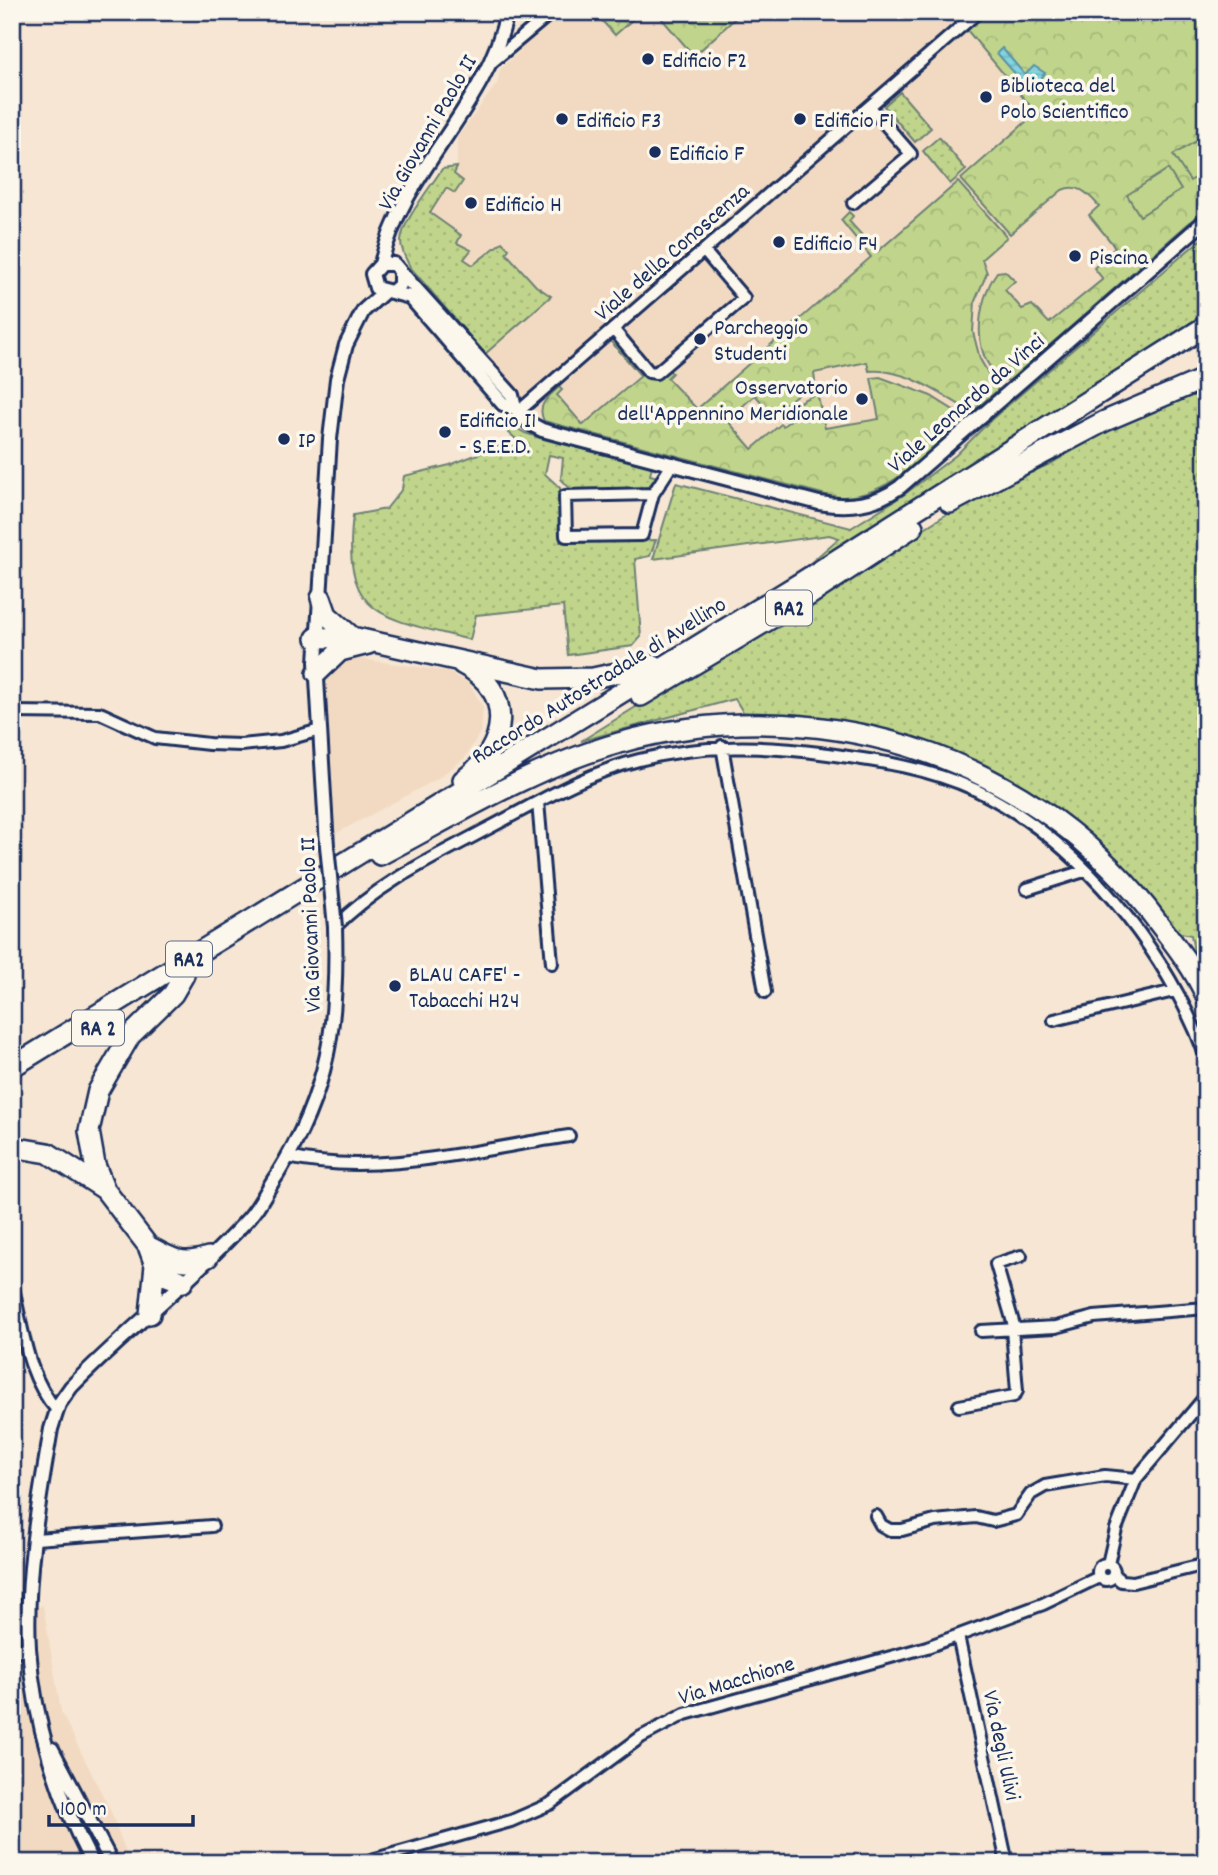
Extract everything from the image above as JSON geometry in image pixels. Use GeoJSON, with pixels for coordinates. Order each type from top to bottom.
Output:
{"type":"FeatureCollection","features":[{"type":"Feature","properties":{"kind":"highway"},"geometry":{"type":"LineString","coordinates":[[1114,384],[1139,361],[1206,317]]}},
{"type":"Feature","properties":{"kind":"highway","name":"Raccordo Autostradale di Avellino"},"geometry":{"type":"LineString","coordinates":[[12,1067],[669,663],[1206,326]]}},
{"type":"Feature","properties":{"kind":"highway","name":"RA2"},"geometry":{"type":"LineString","coordinates":[[184,975],[802,600],[957,499],[1105,421],[1206,379]]}},
{"type":"Feature","properties":{"kind":"highway"},"geometry":{"type":"LineString","coordinates":[[321,598],[327,615],[358,643]]}},
{"type":"Feature","properties":{"kind":"highway"},"geometry":{"type":"LineString","coordinates":[[316,638],[448,658],[557,680],[593,678],[669,663]]}},
{"type":"Feature","properties":{"kind":"highway"},"geometry":{"type":"LineString","coordinates":[[317,673],[328,660],[358,643]]}},
{"type":"Feature","properties":{"kind":"highway"},"geometry":{"type":"LineString","coordinates":[[393,833],[472,774],[486,759],[498,734],[499,710],[491,689],[478,674],[448,658]]}},
{"type":"Feature","properties":{"kind":"highway"},"geometry":{"type":"LineString","coordinates":[[380,855],[558,763],[619,743],[674,730],[720,724],[775,722],[829,727],[894,740],[946,759],[998,782],[1059,821],[1101,856],[1132,890],[1176,946],[1206,996]]}},
{"type":"Feature","properties":{"kind":"highway"},"geometry":{"type":"LineString","coordinates":[[183,1282],[167,1276],[161,1261],[105,1190],[95,1166],[89,1131],[99,1091],[130,1037],[173,994],[184,975]]}},
{"type":"Feature","properties":{"kind":"highway","name":"RA 2"},"geometry":{"type":"LineString","coordinates":[[12,1080],[184,975]]}},
{"type":"Feature","properties":{"kind":"highway"},"geometry":{"type":"LineString","coordinates":[[12,1147],[48,1153],[105,1190]]}},
{"type":"Feature","properties":{"kind":"highway"},"geometry":{"type":"LineString","coordinates":[[161,1261],[192,1263],[208,1257]]}},
{"type":"Feature","properties":{"kind":"highway"},"geometry":{"type":"LineString","coordinates":[[150,1314],[161,1261]]}},
{"type":"Feature","properties":{"kind":"street","name":"Via Giovanni Paolo II"},"geometry":{"type":"LineString","coordinates":[[381,264],[391,233],[491,64],[500,46],[508,12]]}},
{"type":"Feature","properties":{"kind":"street"},"geometry":{"type":"LineString","coordinates":[[491,64],[552,12]]}},
{"type":"Feature","properties":{"kind":"street","name":"Viale della Conoscenza"},"geometry":{"type":"LineString","coordinates":[[517,410],[978,12]]}},
{"type":"Feature","properties":{"kind":"street"},"geometry":{"type":"LineString","coordinates":[[853,203],[911,154],[870,107]]}},
{"type":"Feature","properties":{"kind":"street","name":"Viale Leonardo da Vinci"},"geometry":{"type":"LineString","coordinates":[[517,410],[529,423],[542,430],[836,506],[870,503],[889,495],[1206,220]]}},
{"type":"Feature","properties":{"kind":"street","name":"Via Giovanni Paolo II"},"geometry":{"type":"LineString","coordinates":[[391,233],[399,269]]}},
{"type":"Feature","properties":{"kind":"street"},"geometry":{"type":"LineString","coordinates":[[613,329],[649,372],[656,373],[672,361],[744,298],[704,251]]}},
{"type":"Feature","properties":{"kind":"street"},"geometry":{"type":"LineString","coordinates":[[381,264],[399,269],[512,396],[517,410],[503,404],[410,297],[376,288],[372,279],[374,270],[381,264]]}},
{"type":"Feature","properties":{"kind":"street"},"geometry":{"type":"LineString","coordinates":[[389,292],[400,285],[399,269]]}},
{"type":"Feature","properties":{"kind":"street","name":"Via Giovanni Paolo II"},"geometry":{"type":"LineString","coordinates":[[92,1863],[57,1783],[44,1734],[29,1648],[36,1539],[47,1452],[57,1410],[71,1387],[250,1217],[305,1125],[330,1049],[336,981],[335,927],[327,846],[316,638],[321,598],[326,486],[337,379],[346,345],[363,311],[372,279]]}},
{"type":"Feature","properties":{"kind":"street","name":"Via Giovanni Paolo II"},"geometry":{"type":"LineString","coordinates":[[363,311],[389,292]]}},
{"type":"Feature","properties":{"kind":"street"},"geometry":{"type":"LineString","coordinates":[[653,494],[565,496],[566,536],[642,536],[653,494],[673,463]]}},
{"type":"Feature","properties":{"kind":"street"},"geometry":{"type":"LineString","coordinates":[[12,712],[100,713],[155,738],[197,743],[241,745],[281,741],[320,730]]}},
{"type":"Feature","properties":{"kind":"street"},"geometry":{"type":"LineString","coordinates":[[722,746],[765,992]]}},
{"type":"Feature","properties":{"kind":"street"},"geometry":{"type":"LineString","coordinates":[[335,927],[360,901],[579,779],[639,760],[722,746],[781,748],[898,764],[975,790],[1008,808],[1040,830],[1084,871],[1135,930],[1174,991],[1206,1058]]}},
{"type":"Feature","properties":{"kind":"street"},"geometry":{"type":"LineString","coordinates":[[538,802],[552,963]]}},
{"type":"Feature","properties":{"kind":"street"},"geometry":{"type":"LineString","coordinates":[[1027,889],[1084,871]]}},
{"type":"Feature","properties":{"kind":"street"},"geometry":{"type":"LineString","coordinates":[[1054,1020],[1174,991]]}},
{"type":"Feature","properties":{"kind":"street"},"geometry":{"type":"LineString","coordinates":[[288,1157],[321,1165],[349,1165],[449,1154],[569,1136]]}},
{"type":"Feature","properties":{"kind":"street"},"geometry":{"type":"LineString","coordinates":[[959,1406],[1013,1396],[1017,1391],[1014,1329],[996,1264],[1021,1256]]}},
{"type":"Feature","properties":{"kind":"street"},"geometry":{"type":"LineString","coordinates":[[12,1284],[32,1369],[43,1395],[57,1410]]}},
{"type":"Feature","properties":{"kind":"street"},"geometry":{"type":"LineString","coordinates":[[981,1331],[1056,1327],[1094,1317],[1206,1308]]}},
{"type":"Feature","properties":{"kind":"street"},"geometry":{"type":"LineString","coordinates":[[12,1338],[25,1339]]}},
{"type":"Feature","properties":{"kind":"street"},"geometry":{"type":"LineString","coordinates":[[1108,1564],[1116,1529],[1136,1479],[1206,1396]]}},
{"type":"Feature","properties":{"kind":"street"},"geometry":{"type":"LineString","coordinates":[[876,1516],[881,1525],[890,1530],[902,1530],[934,1521],[976,1517],[993,1521],[1016,1515],[1031,1494],[1045,1486],[1105,1476],[1136,1479]]}},
{"type":"Feature","properties":{"kind":"street"},"geometry":{"type":"LineString","coordinates":[[36,1539],[212,1526]]}},
{"type":"Feature","properties":{"kind":"street"},"geometry":{"type":"LineString","coordinates":[[1108,1564],[1113,1568],[1114,1576],[1121,1581],[1133,1582],[1206,1564]]}},
{"type":"Feature","properties":{"kind":"street"},"geometry":{"type":"LineString","coordinates":[[1108,1564],[1098,1568],[1099,1577],[1106,1581],[1114,1576]]}},
{"type":"Feature","properties":{"kind":"street","name":"Via Macchione"},"geometry":{"type":"LineString","coordinates":[[361,1863],[511,1821],[551,1804],[641,1737],[685,1714],[958,1636],[1043,1604],[1099,1577]]}},
{"type":"Feature","properties":{"kind":"street","name":"Via degli Ulivi"},"geometry":{"type":"LineString","coordinates":[[958,1636],[1007,1863]]}},
{"type":"Feature","properties":{"kind":"street"},"geometry":{"type":"LineString","coordinates":[[12,1652],[29,1648]]}},
{"type":"Feature","properties":{"kind":"street","name":"Via Giovanni Paolo II"},"geometry":{"type":"LineString","coordinates":[[44,1734],[112,1863]]}},
{"type":"Feature","properties":{"kind":"shaded area"},"geometry":{"type":"Polygon","coordinates":[[[526,12],[1206,12],[1206,208],[894,481],[880,490],[844,498],[814,492],[544,421],[410,267],[401,239],[442,169],[457,167],[457,138],[498,82],[500,69],[521,50],[519,46],[525,28],[526,12]]]}},
{"type":"Feature","properties":{"kind":"shaded area"},"geometry":{"type":"Polygon","coordinates":[[[347,657],[446,671],[469,683],[483,707],[481,731],[465,758],[437,779],[335,834],[324,707],[325,675],[347,657]]]}},
{"type":"Feature","properties":{"kind":"shaded area"},"geometry":{"type":"Polygon","coordinates":[[[43,1605],[61,1712],[111,1812],[130,1863],[12,1863],[12,1620],[43,1605]]]}},
{"type":"Feature","properties":{"kind":"green space"},"geometry":{"type":"Polygon","coordinates":[[[594,12],[641,12],[615,35],[594,12]]]}},
{"type":"Feature","properties":{"kind":"green space"},"geometry":{"type":"Polygon","coordinates":[[[656,12],[741,12],[741,13],[694,56],[656,12]]]}},
{"type":"Feature","properties":{"kind":"green space"},"geometry":{"type":"Polygon","coordinates":[[[988,12],[1206,12],[1206,208],[1009,381],[996,373],[981,347],[981,314],[990,284],[997,272],[1005,271],[1015,281],[1005,290],[1022,309],[1032,305],[1049,323],[1103,279],[1094,268],[1115,247],[1089,215],[1099,206],[1078,189],[1062,190],[1010,234],[961,179],[1036,113],[967,30],[988,12]]]}},
{"type":"Feature","properties":{"kind":"green space"},"geometry":{"type":"Polygon","coordinates":[[[900,92],[931,128],[915,142],[884,106],[900,92]]]}},
{"type":"Feature","properties":{"kind":"green space"},"geometry":{"type":"Polygon","coordinates":[[[1206,135],[1206,171],[1190,181],[1173,155],[1206,135]]]}},
{"type":"Feature","properties":{"kind":"green space"},"geometry":{"type":"Polygon","coordinates":[[[939,137],[966,170],[950,184],[923,151],[939,137]]]}},
{"type":"Feature","properties":{"kind":"green space"},"geometry":{"type":"Polygon","coordinates":[[[457,167],[454,174],[463,181],[455,193],[446,188],[430,213],[461,235],[457,243],[471,250],[464,259],[473,265],[502,242],[509,249],[506,253],[536,286],[551,296],[485,354],[410,267],[401,245],[406,224],[442,169],[457,167]]]}},
{"type":"Feature","properties":{"kind":"green space"},"geometry":{"type":"Polygon","coordinates":[[[1168,169],[1181,190],[1140,216],[1127,195],[1168,169]]]}},
{"type":"Feature","properties":{"kind":"green space"},"geometry":{"type":"Polygon","coordinates":[[[958,182],[1007,237],[982,259],[987,273],[975,301],[973,332],[980,359],[998,390],[972,412],[910,378],[896,373],[869,371],[867,362],[814,373],[815,381],[772,414],[755,395],[727,420],[752,449],[781,424],[783,426],[792,419],[795,404],[817,393],[825,428],[879,419],[871,378],[880,377],[931,396],[966,418],[922,459],[890,482],[854,496],[834,497],[544,421],[542,406],[559,387],[562,390],[557,395],[583,425],[641,376],[612,343],[617,339],[647,373],[668,369],[672,373],[667,378],[697,409],[871,257],[841,220],[849,212],[853,216],[849,221],[877,252],[958,182]]]}},
{"type":"Feature","properties":{"kind":"green space"},"geometry":{"type":"Polygon","coordinates":[[[1206,235],[1206,312],[1090,393],[800,572],[839,538],[829,535],[653,559],[676,483],[851,528],[905,494],[956,455],[992,419],[1206,235]]]}},
{"type":"Feature","properties":{"kind":"green space"},"geometry":{"type":"Polygon","coordinates":[[[1206,388],[1206,982],[1196,963],[1191,935],[1177,932],[1126,872],[1082,829],[1007,777],[944,748],[867,724],[743,712],[735,699],[581,741],[976,496],[1052,463],[1104,430],[1206,388]]]}},
{"type":"Feature","properties":{"kind":"green space"},"geometry":{"type":"Polygon","coordinates":[[[501,419],[525,433],[547,440],[652,466],[650,475],[658,477],[645,489],[573,492],[561,479],[563,458],[549,455],[545,474],[560,488],[560,542],[656,540],[650,556],[635,559],[641,637],[633,646],[568,655],[563,606],[476,615],[470,640],[392,618],[375,608],[362,595],[354,576],[351,550],[353,515],[386,509],[402,489],[404,476],[450,465],[516,439],[500,425],[501,419]]]}},
{"type":"Feature","properties":{"kind":"water"},"geometry":{"type":"Polygon","coordinates":[[[1002,48],[1025,75],[1034,66],[1045,73],[1031,92],[997,53],[1002,48]]]}},
{"type":"Feature","properties":{"kind":"place","name":"Edificio F2"},"geometry":{"type":"Point","coordinates":[648,59]}},
{"type":"Feature","properties":{"kind":"place","name":"Biblioteca del Polo Scientifico"},"geometry":{"type":"Point","coordinates":[986,97]}},
{"type":"Feature","properties":{"kind":"place","name":"Edificio F3"},"geometry":{"type":"Point","coordinates":[562,119]}},
{"type":"Feature","properties":{"kind":"place","name":"Edificio F1"},"geometry":{"type":"Point","coordinates":[800,119]}},
{"type":"Feature","properties":{"kind":"place","name":"Edificio F"},"geometry":{"type":"Point","coordinates":[655,152]}},
{"type":"Feature","properties":{"kind":"place","name":"Edificio H"},"geometry":{"type":"Point","coordinates":[471,203]}},
{"type":"Feature","properties":{"kind":"place","name":"Edificio F4"},"geometry":{"type":"Point","coordinates":[779,242]}},
{"type":"Feature","properties":{"kind":"place","name":"Piscina"},"geometry":{"type":"Point","coordinates":[1075,256]}},
{"type":"Feature","properties":{"kind":"place","name":"Parcheggio Studenti"},"geometry":{"type":"Point","coordinates":[700,339]}},
{"type":"Feature","properties":{"kind":"place","name":"Osservatorio dell'Appennino Meridionale"},"geometry":{"type":"Point","coordinates":[862,399]}},
{"type":"Feature","properties":{"kind":"place","name":"Edificio I1 - S.E.E.D."},"geometry":{"type":"Point","coordinates":[445,432]}},
{"type":"Feature","properties":{"kind":"place","name":"IP"},"geometry":{"type":"Point","coordinates":[284,439]}},
{"type":"Feature","properties":{"kind":"place","name":"BLAU CAFE' - Tabacchi H24"},"geometry":{"type":"Point","coordinates":[395,986]}}]}
